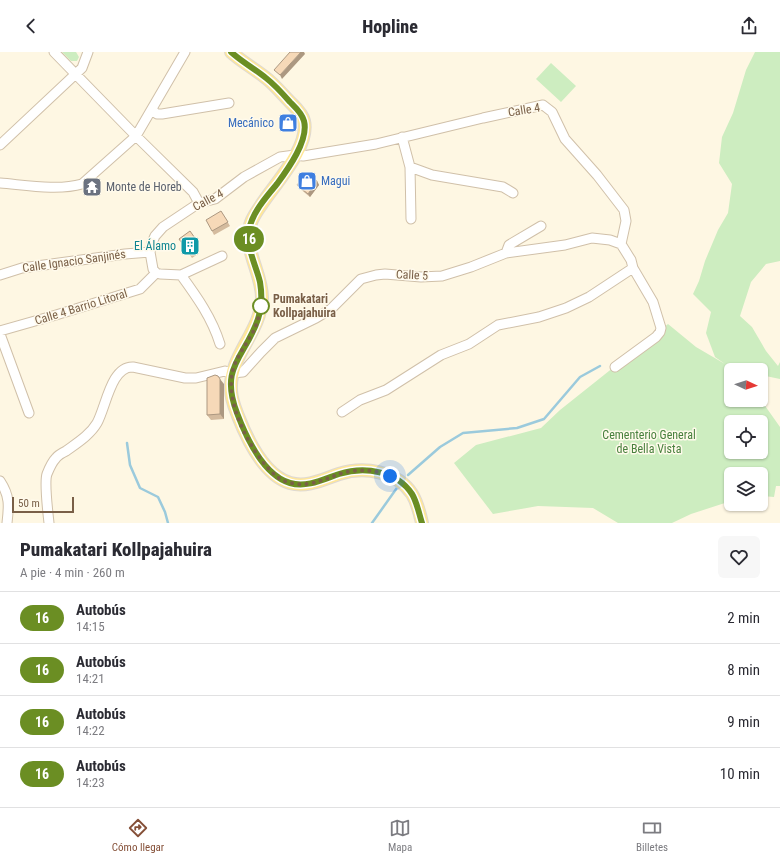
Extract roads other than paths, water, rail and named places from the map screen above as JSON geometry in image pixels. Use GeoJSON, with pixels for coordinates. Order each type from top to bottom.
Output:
{"type":"FeatureCollection","features":[{"type":"Feature","properties":{"kind":"main road"},"geometry":{"type":"LineString","coordinates":[[231,52],[267,79],[300,112],[304,121],[304,132],[290,167],[265,199],[252,221],[249,241],[260,283],[262,298],[260,314],[255,328],[236,362],[232,373],[230,391],[242,427],[257,455],[277,476],[290,483],[301,484],[315,482],[357,471],[374,471],[384,473],[402,484],[411,492],[422,523]]}},
{"type":"Feature","properties":{"kind":"street"},"geometry":{"type":"LineString","coordinates":[[54,52],[193,192],[200,203]]}},
{"type":"Feature","properties":{"kind":"street"},"geometry":{"type":"LineString","coordinates":[[0,145],[82,68],[88,52]]}},
{"type":"Feature","properties":{"kind":"street"},"geometry":{"type":"LineString","coordinates":[[0,183],[58,187],[73,187],[82,184],[136,136],[185,52]]}},
{"type":"Feature","properties":{"kind":"street"},"geometry":{"type":"LineString","coordinates":[[152,110],[162,114],[229,103]]}},
{"type":"Feature","properties":{"kind":"street","name":"Calle 4"},"geometry":{"type":"LineString","coordinates":[[150,252],[155,236],[163,227],[200,203],[216,199],[244,177],[280,157],[295,155],[303,156],[376,144],[402,136],[543,105],[552,112],[565,140],[597,175],[624,210],[626,221],[621,244]]}},
{"type":"Feature","properties":{"kind":"street"},"geometry":{"type":"LineString","coordinates":[[402,136],[410,167],[411,219]]}},
{"type":"Feature","properties":{"kind":"street"},"geometry":{"type":"LineString","coordinates":[[410,167],[432,175],[503,187],[513,193]]}},
{"type":"Feature","properties":{"kind":"street"},"geometry":{"type":"LineString","coordinates":[[506,253],[509,245],[541,226]]}},
{"type":"Feature","properties":{"kind":"street","name":"Calle 5"},"geometry":{"type":"LineString","coordinates":[[232,373],[243,372],[275,338],[331,309],[361,279],[385,274],[421,277],[442,276],[471,267],[506,253],[565,245],[592,238],[610,240],[621,244]]}},
{"type":"Feature","properties":{"kind":"street"},"geometry":{"type":"LineString","coordinates":[[615,367],[652,341],[660,332],[660,323],[653,302],[621,244]]}},
{"type":"Feature","properties":{"kind":"street"},"geometry":{"type":"LineString","coordinates":[[150,252],[153,269],[156,273],[181,275],[222,256]]}},
{"type":"Feature","properties":{"kind":"street","name":"Calle Ignacio Sanjinés"},"geometry":{"type":"LineString","coordinates":[[0,275],[22,268],[150,252]]}},
{"type":"Feature","properties":{"kind":"street"},"geometry":{"type":"LineString","coordinates":[[342,412],[360,400],[386,390],[440,355],[469,344],[498,325],[539,316],[566,308],[588,297],[633,268]]}},
{"type":"Feature","properties":{"kind":"street","name":"Calle 4 Barrio Litoral"},"geometry":{"type":"LineString","coordinates":[[0,330],[70,311],[140,289],[156,273]]}},
{"type":"Feature","properties":{"kind":"street"},"geometry":{"type":"LineString","coordinates":[[181,275],[209,316],[220,344]]}},
{"type":"Feature","properties":{"kind":"street"},"geometry":{"type":"LineString","coordinates":[[1,340],[29,412]]}},
{"type":"Feature","properties":{"kind":"street"},"geometry":{"type":"LineString","coordinates":[[49,523],[46,475],[51,464],[57,457],[85,437],[96,426],[116,376],[120,371],[128,367],[133,367],[185,378],[196,378],[225,371],[232,373]]}},
{"type":"Feature","properties":{"kind":"street"},"geometry":{"type":"LineString","coordinates":[[0,481],[5,489],[9,504],[7,523]]}},
{"type":"Feature","properties":{"kind":"waterway"},"geometry":{"type":"LineString","coordinates":[[408,475],[440,447],[463,433],[517,428],[544,419],[580,377],[600,366]]}},
{"type":"Feature","properties":{"kind":"waterway"},"geometry":{"type":"LineString","coordinates":[[127,443],[130,465],[140,488],[158,497],[168,523]]}},
{"type":"Feature","properties":{"kind":"waterway"},"geometry":{"type":"LineString","coordinates":[[372,523],[399,485]]}},
{"type":"Feature","properties":{"kind":"place","name":"Mecánico"},"geometry":{"type":"Point","coordinates":[288,123]}},
{"type":"Feature","properties":{"kind":"place","name":"Magui"},"geometry":{"type":"Point","coordinates":[307,181]}},
{"type":"Feature","properties":{"kind":"place","name":"Monte de Horeb"},"geometry":{"type":"Point","coordinates":[92,187]}},
{"type":"Feature","properties":{"kind":"place","name":"El Álamo"},"geometry":{"type":"Point","coordinates":[190,246]}},
{"type":"Feature","properties":{"kind":"place","name":"Pumakatari Kollpajahuira"},"geometry":{"type":"Point","coordinates":[261,306]}},
{"type":"Feature","properties":{"kind":"park label","name":"Cementerio General de Bella Vista"},"geometry":{"type":"Point","coordinates":[649,442]}}]}
